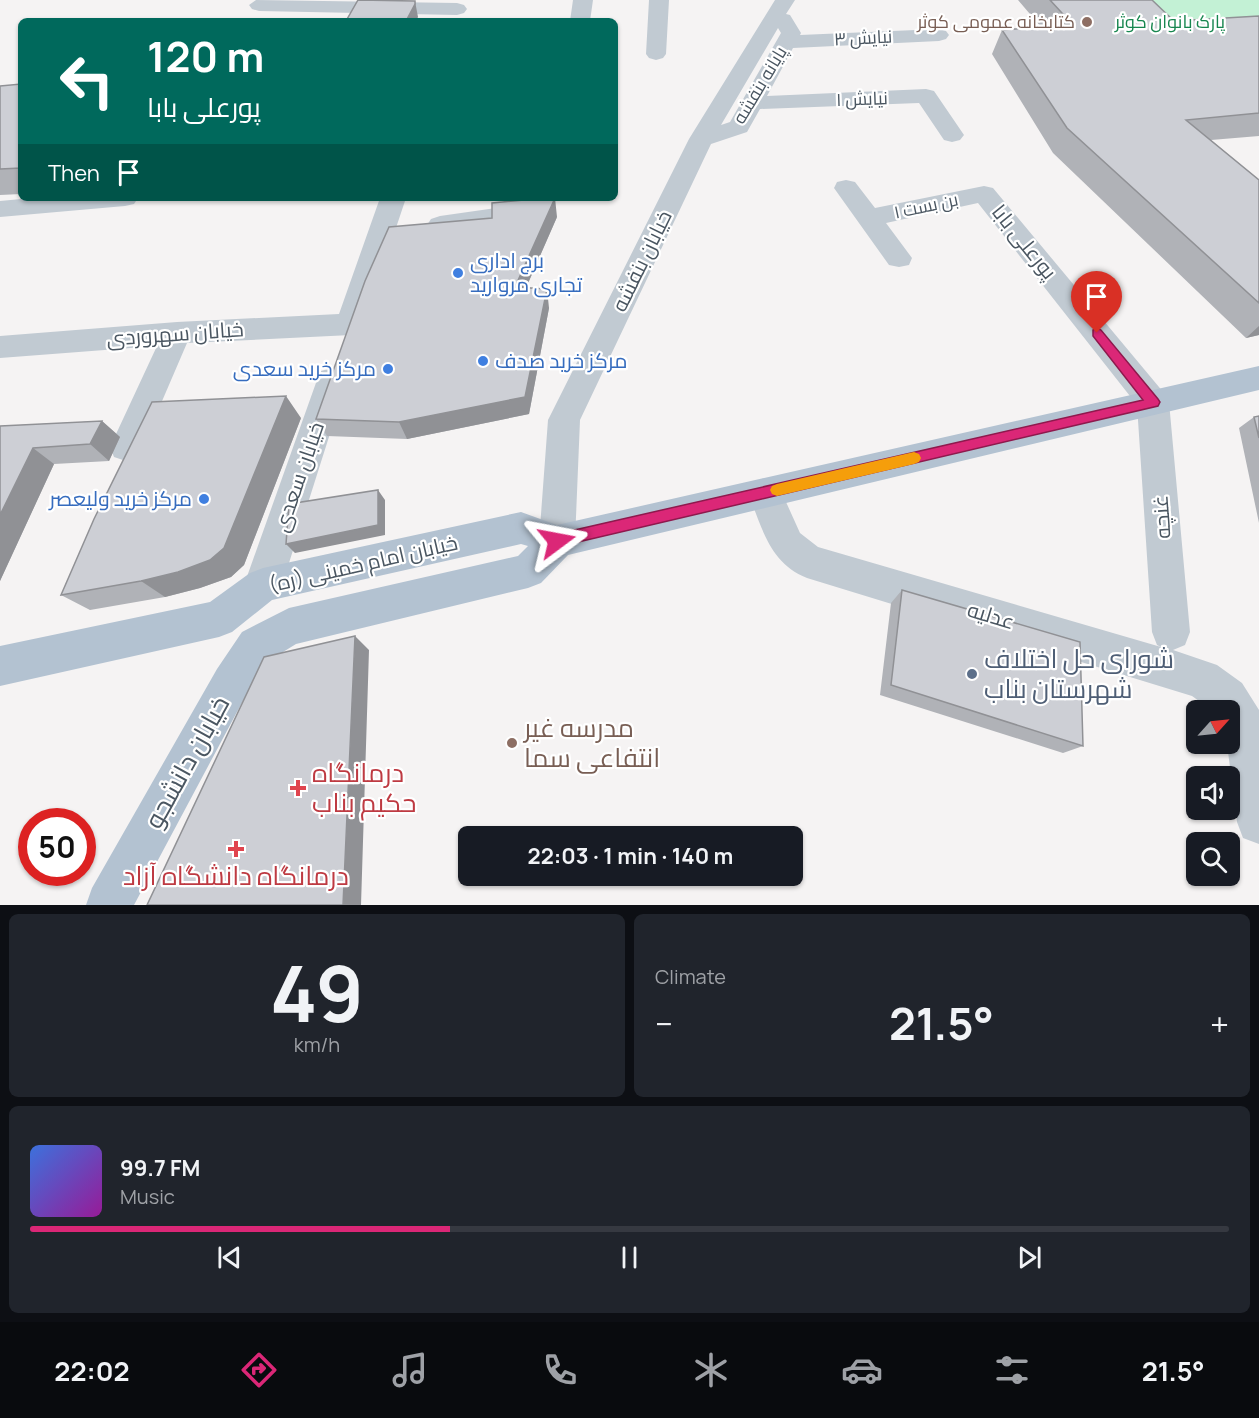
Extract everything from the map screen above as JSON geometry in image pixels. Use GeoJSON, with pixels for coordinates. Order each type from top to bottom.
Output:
{"type":"FeatureCollection","features":[{"type":"Feature","properties":{"kind":"main road"},"geometry":{"type":"LineString","coordinates":[[557,541],[1259,378]]}},
{"type":"Feature","properties":{"kind":"main road","name":"خیابان امام خمینی (ره)"},"geometry":{"type":"LineString","coordinates":[[0,666],[219,619],[263,585],[521,528],[557,541]]}},
{"type":"Feature","properties":{"kind":"main road","name":"خیابان دانشجو"},"geometry":{"type":"LineString","coordinates":[[109,905],[231,682],[256,646],[289,627],[528,571],[557,541]]}},
{"type":"Feature","properties":{"kind":"main road","name":"خیابان دانشجو"},"geometry":{"type":"LineString","coordinates":[[219,619],[229,624],[234,635],[235,650],[231,682]]}},
{"type":"Feature","properties":{"kind":"street"},"geometry":{"type":"LineString","coordinates":[[580,18],[583,0]]}},
{"type":"Feature","properties":{"kind":"street"},"geometry":{"type":"LineString","coordinates":[[656,54],[659,0]]}},
{"type":"Feature","properties":{"kind":"street"},"geometry":{"type":"LineString","coordinates":[[259,5],[456,10]]}},
{"type":"Feature","properties":{"kind":"street","name":"پایانه بنفشه"},"geometry":{"type":"LineString","coordinates":[[701,140],[738,127],[791,33],[782,5]]}},
{"type":"Feature","properties":{"kind":"street","name":"خیابان بنفشه"},"geometry":{"type":"LineString","coordinates":[[557,541],[564,420],[701,140],[782,5]]}},
{"type":"Feature","properties":{"kind":"street","name":"نیایش ۳"},"geometry":{"type":"LineString","coordinates":[[786,42],[939,35]]}},
{"type":"Feature","properties":{"kind":"street","name":"نیایش ۱"},"geometry":{"type":"LineString","coordinates":[[752,103],[926,96],[952,135]]}},
{"type":"Feature","properties":{"kind":"street","name":"بن بست ۱"},"geometry":{"type":"LineString","coordinates":[[846,188],[899,258]]}},
{"type":"Feature","properties":{"kind":"street","name":"بن بست ۱"},"geometry":{"type":"LineString","coordinates":[[868,218],[984,194]]}},
{"type":"Feature","properties":{"kind":"street","name":"پورعلی بابا"},"geometry":{"type":"LineString","coordinates":[[984,194],[1153,402]]}},
{"type":"Feature","properties":{"kind":"street"},"geometry":{"type":"LineString","coordinates":[[0,209],[91,201]]}},
{"type":"Feature","properties":{"kind":"street","name":"خیابان سعدی"},"geometry":{"type":"LineString","coordinates":[[263,585],[351,324],[400,231],[394,201]]}},
{"type":"Feature","properties":{"kind":"street"},"geometry":{"type":"LineString","coordinates":[[400,231],[538,211],[538,201]]}},
{"type":"Feature","properties":{"kind":"street","name":"خیابان سهروردی"},"geometry":{"type":"LineString","coordinates":[[0,346],[177,333],[351,324]]}},
{"type":"Feature","properties":{"kind":"street"},"geometry":{"type":"LineString","coordinates":[[126,447],[177,333]]}},
{"type":"Feature","properties":{"kind":"street","name":"غنچه"},"geometry":{"type":"LineString","coordinates":[[1153,402],[1171,632]]}},
{"type":"Feature","properties":{"kind":"street","name":"عدلیه"},"geometry":{"type":"LineString","coordinates":[[765,493],[787,544],[807,561],[1203,679],[1228,697],[1245,726],[1259,822]]}},
{"type":"Feature","properties":{"kind":"green space","name":"پارک بانوان کوثر"},"geometry":{"type":"Polygon","coordinates":[[[1114,0],[1259,0],[1259,51],[1160,44],[1114,0]]]}},
{"type":"Feature","properties":{"kind":"building"},"geometry":{"type":"Polygon","coordinates":[[[358,0],[415,1],[408,18],[348,18],[358,0]]]}},
{"type":"Feature","properties":{"kind":"building"},"geometry":{"type":"Polygon","coordinates":[[[1050,0],[1152,0],[1174,21],[1259,16],[1259,113],[1186,120],[1259,180],[1259,303],[1067,128],[1002,30],[1072,24],[1050,0]]]}},
{"type":"Feature","properties":{"kind":"building"},"geometry":{"type":"Polygon","coordinates":[[[18,84],[18,168],[0,169],[0,86],[18,84]]]}},
{"type":"Feature","properties":{"kind":"building"},"geometry":{"type":"Polygon","coordinates":[[[554,201],[515,287],[547,289],[525,397],[399,422],[316,419],[365,281],[389,227],[492,218],[492,203],[554,201]]]}},
{"type":"Feature","properties":{"kind":"building","name":"مرکز خرید ولیعصر"},"geometry":{"type":"Polygon","coordinates":[[[286,396],[224,548],[210,560],[178,572],[61,595],[94,519],[152,402],[286,396]]]}},
{"type":"Feature","properties":{"kind":"building"},"geometry":{"type":"Polygon","coordinates":[[[1259,416],[1259,438],[1254,417],[1259,416]]]}},
{"type":"Feature","properties":{"kind":"building"},"geometry":{"type":"Polygon","coordinates":[[[102,421],[90,444],[33,448],[0,515],[0,426],[102,421]]]}},
{"type":"Feature","properties":{"kind":"building"},"geometry":{"type":"Polygon","coordinates":[[[378,490],[378,525],[286,544],[289,504],[378,490]]]}},
{"type":"Feature","properties":{"kind":"building","name":"شورای حل اختلاف شهرستان بناب"},"geometry":{"type":"Polygon","coordinates":[[[902,590],[1080,642],[1083,746],[891,685],[902,590]]]}},
{"type":"Feature","properties":{"kind":"building","name":"درمانگاه حکیم بناب"},"geometry":{"type":"Polygon","coordinates":[[[355,636],[343,905],[147,905],[264,657],[355,636]]]}},
{"type":"Feature","properties":{"kind":"slow traffic"},"geometry":{"type":"LineString","coordinates":[[777,490],[914,458]]}},
{"type":"Feature","properties":{"kind":"place","name":"کتابخانه عمومی کوثر"},"geometry":{"type":"Point","coordinates":[1087,22]}},
{"type":"Feature","properties":{"kind":"place","name":"برج اداری تجاری مروارید"},"geometry":{"type":"Point","coordinates":[458,273]}},
{"type":"Feature","properties":{"kind":"place","name":"مرکز خرید صدف"},"geometry":{"type":"Point","coordinates":[483,361]}},
{"type":"Feature","properties":{"kind":"place","name":"مرکز خرید سعدی"},"geometry":{"type":"Point","coordinates":[388,369]}},
{"type":"Feature","properties":{"kind":"place","name":"مرکز خرید ولیعصر"},"geometry":{"type":"Point","coordinates":[204,499]}},
{"type":"Feature","properties":{"kind":"place","name":"شورای حل اختلاف شهرستان بناب"},"geometry":{"type":"Point","coordinates":[972,674]}},
{"type":"Feature","properties":{"kind":"place","name":"مدرسه غیر انتفاعی سما"},"geometry":{"type":"Point","coordinates":[512,743]}},
{"type":"Feature","properties":{"kind":"place","name":"درمانگاه حکیم بناب"},"geometry":{"type":"Point","coordinates":[298,788]}},
{"type":"Feature","properties":{"kind":"place","name":"درمانگاه دانشگاه آزاد"},"geometry":{"type":"Point","coordinates":[236,849]}},
{"type":"Feature","properties":{"kind":"route"},"geometry":{"type":"LineString","coordinates":[[557,541],[1153,402],[1097,333]]}}]}
